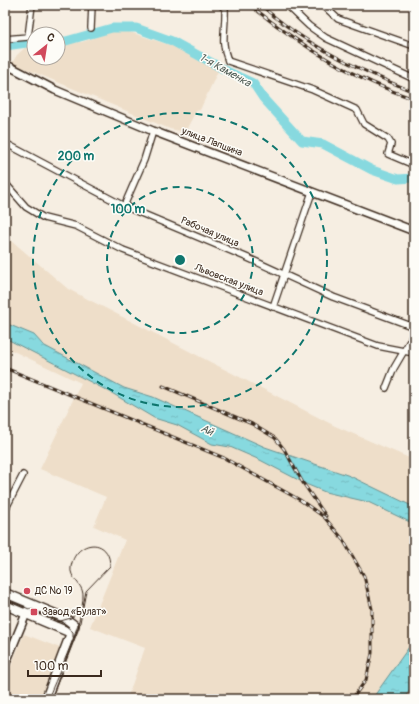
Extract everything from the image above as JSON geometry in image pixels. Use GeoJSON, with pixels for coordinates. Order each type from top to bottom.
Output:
{"type":"FeatureCollection","features":[{"type":"Feature","properties":{"kind":"main road"},"geometry":{"type":"LineString","coordinates":[[5,593],[72,623],[74,627],[46,699]]}},
{"type":"Feature","properties":{"kind":"main road"},"geometry":{"type":"LineString","coordinates":[[5,605],[71,633]]}},
{"type":"Feature","properties":{"kind":"street"},"geometry":{"type":"LineString","coordinates":[[5,39],[28,36],[32,5]]}},
{"type":"Feature","properties":{"kind":"street"},"geometry":{"type":"LineString","coordinates":[[91,28],[92,5]]}},
{"type":"Feature","properties":{"kind":"street"},"geometry":{"type":"LineString","coordinates":[[221,5],[225,9],[222,47],[228,61],[314,90],[357,110],[364,124],[388,139],[391,144],[388,154],[414,165]]}},
{"type":"Feature","properties":{"kind":"street"},"geometry":{"type":"LineString","coordinates":[[287,5],[309,26],[326,38],[414,79]]}},
{"type":"Feature","properties":{"kind":"street"},"geometry":{"type":"LineString","coordinates":[[322,5],[338,19],[414,46]]}},
{"type":"Feature","properties":{"kind":"street","name":"улица Лапшина"},"geometry":{"type":"LineString","coordinates":[[5,64],[55,90],[153,131],[414,231]]}},
{"type":"Feature","properties":{"kind":"street"},"geometry":{"type":"LineString","coordinates":[[124,206],[144,160],[153,131]]}},
{"type":"Feature","properties":{"kind":"street","name":"Рабочая улица"},"geometry":{"type":"LineString","coordinates":[[5,143],[124,206],[285,274],[333,297],[414,328]]}},
{"type":"Feature","properties":{"kind":"street","name":"Львовская улица"},"geometry":{"type":"LineString","coordinates":[[5,183],[26,207],[44,218],[76,226],[124,250],[378,346],[414,353]]}},
{"type":"Feature","properties":{"kind":"street"},"geometry":{"type":"LineString","coordinates":[[273,307],[312,192]]}},
{"type":"Feature","properties":{"kind":"street"},"geometry":{"type":"LineString","coordinates":[[386,388],[403,350],[411,339],[414,328]]}},
{"type":"Feature","properties":{"kind":"street"},"geometry":{"type":"LineString","coordinates":[[5,510],[23,475]]}},
{"type":"Feature","properties":{"kind":"street"},"geometry":{"type":"LineString","coordinates":[[5,665],[30,604]]}},
{"type":"Feature","properties":{"kind":"shaded area"},"geometry":{"type":"Polygon","coordinates":[[[120,29],[173,46],[218,71],[200,110],[196,111],[185,132],[170,129],[12,63],[17,55],[26,47],[26,66],[66,66],[66,43],[82,42],[120,29]]]}},
{"type":"Feature","properties":{"kind":"shaded area"},"geometry":{"type":"Polygon","coordinates":[[[5,235],[68,289],[335,426],[414,460],[414,699],[127,699],[145,648],[90,627],[125,540],[94,526],[106,497],[40,469],[81,383],[11,350],[5,366],[5,235]]]}},
{"type":"Feature","properties":{"kind":"shaded area"},"geometry":{"type":"Polygon","coordinates":[[[24,634],[60,648],[40,699],[5,699],[5,681],[24,634]]]}},
{"type":"Feature","properties":{"kind":"water","name":"Ай"},"geometry":{"type":"Polygon","coordinates":[[[5,323],[34,335],[43,345],[124,388],[153,397],[265,447],[350,476],[414,507],[414,524],[368,502],[325,492],[230,447],[212,444],[177,425],[154,418],[110,392],[5,338],[5,323]]]}},
{"type":"Feature","properties":{"kind":"water"},"geometry":{"type":"Polygon","coordinates":[[[414,640],[414,685],[403,699],[372,699],[414,640]]]}},
{"type":"Feature","properties":{"kind":"waterway","name":"1-я Каменка"},"geometry":{"type":"LineString","coordinates":[[66,41],[112,28],[136,28],[172,41],[227,71],[253,83],[263,98],[302,141],[323,144],[372,170],[398,179],[414,178]]}},
{"type":"Feature","properties":{"kind":"waterway","name":"1-я Каменка"},"geometry":{"type":"LineString","coordinates":[[5,46],[26,43]]}},
{"type":"Feature","properties":{"kind":"tram line"},"geometry":{"type":"LineString","coordinates":[[48,699],[80,619],[83,594],[72,574],[71,567],[74,558],[79,551],[92,545],[99,546],[108,556],[110,566],[86,591],[79,628],[51,699]]}},
{"type":"Feature","properties":{"kind":"tram line"},"geometry":{"type":"LineString","coordinates":[[5,599],[63,623],[73,632],[73,637]]}},
{"type":"Feature","properties":{"kind":"tram line"},"geometry":{"type":"LineString","coordinates":[[57,622],[71,618],[81,610]]}},
{"type":"Feature","properties":{"kind":"railway"},"geometry":{"type":"LineString","coordinates":[[250,5],[288,34],[328,60],[370,82],[414,99]]}},
{"type":"Feature","properties":{"kind":"railway"},"geometry":{"type":"LineString","coordinates":[[261,5],[295,32],[333,55],[373,75],[414,92]]}},
{"type":"Feature","properties":{"kind":"railway"},"geometry":{"type":"LineString","coordinates":[[5,368],[224,458],[300,500],[324,517],[342,538],[364,576],[372,609],[372,653],[366,680],[352,699]]}},
{"type":"Feature","properties":{"kind":"railway"},"geometry":{"type":"LineString","coordinates":[[163,386],[252,424],[275,438],[284,449],[303,483],[326,516]]}},
{"type":"Feature","properties":{"kind":"place","name":"ДС № 19"},"geometry":{"type":"Point","coordinates":[27,591]}},
{"type":"Feature","properties":{"kind":"place","name":"Завод «Булат»"},"geometry":{"type":"Point","coordinates":[34,612]}}]}
